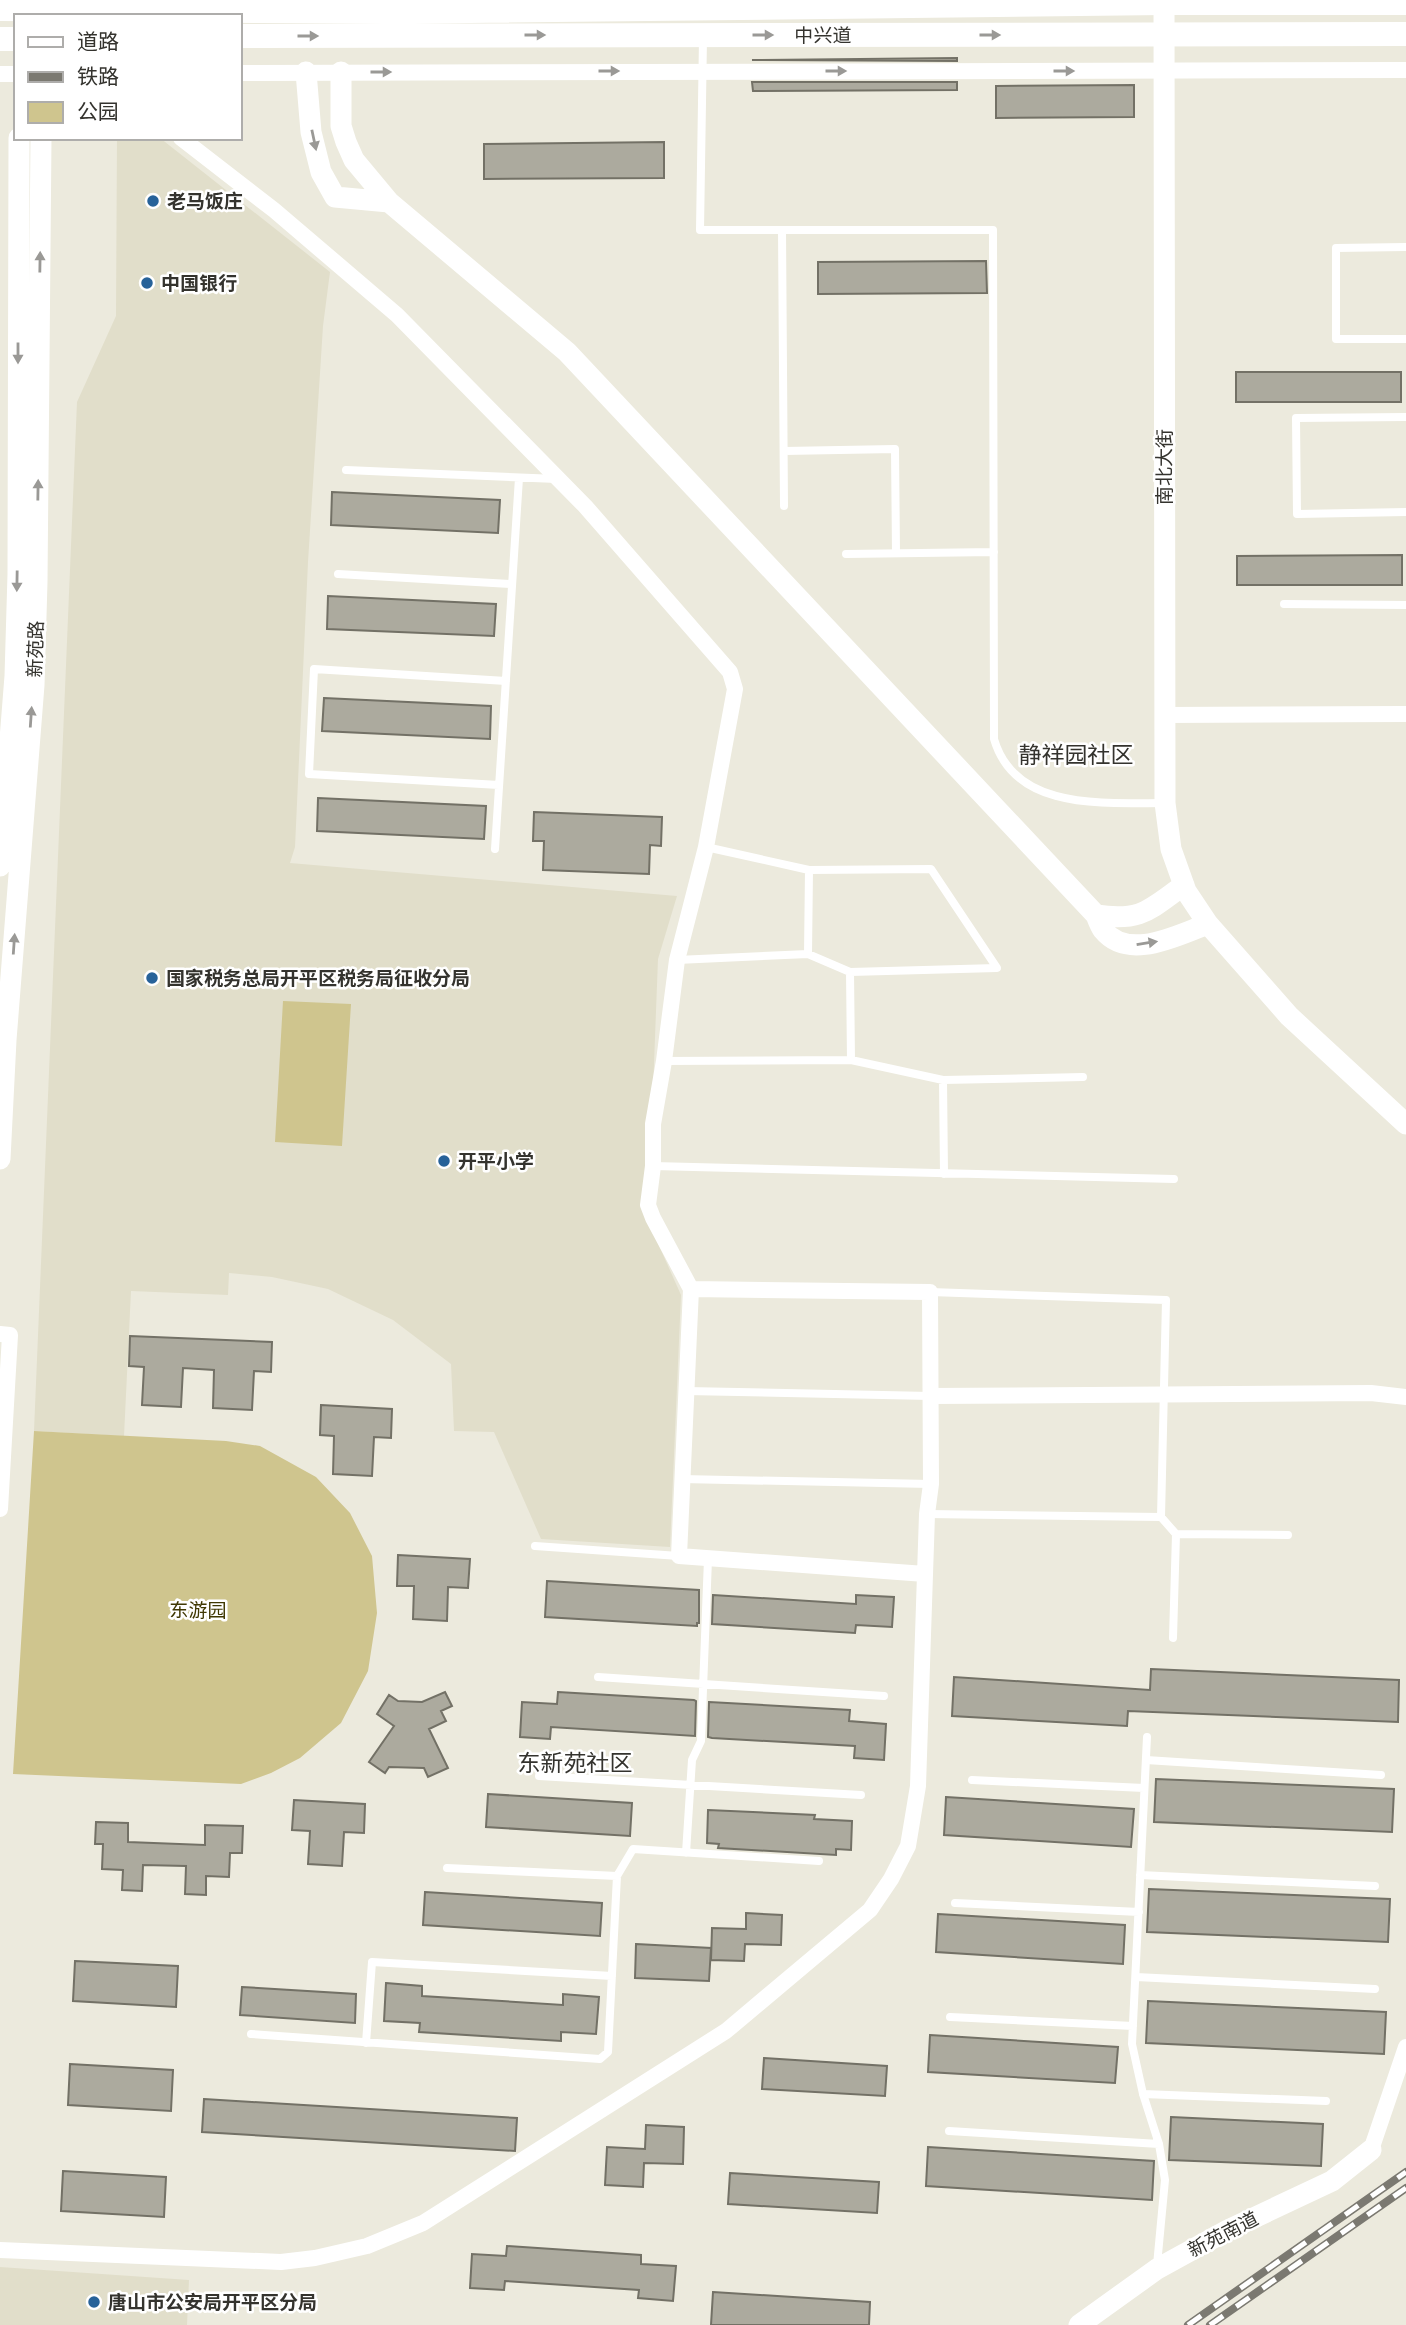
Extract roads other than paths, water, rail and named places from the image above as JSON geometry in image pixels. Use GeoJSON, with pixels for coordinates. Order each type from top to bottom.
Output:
{"type":"FeatureCollection","features":[{"type":"Feature","properties":{"kind":"main road","name":"中兴道"},"geometry":{"type":"LineString","coordinates":[[28,8],[1406,3]]}},
{"type":"Feature","properties":{"kind":"main road","name":"中兴道"},"geometry":{"type":"LineString","coordinates":[[242,36],[1406,34]]}},
{"type":"Feature","properties":{"kind":"street","name":"南北大街"},"geometry":{"type":"LineString","coordinates":[[1164,2],[1165,803],[1171,849],[1184,885],[1208,924],[1289,1016],[1406,1124]]}},
{"type":"Feature","properties":{"kind":"street"},"geometry":{"type":"LineString","coordinates":[[242,73],[1406,70]]}},
{"type":"Feature","properties":{"kind":"street"},"geometry":{"type":"LineString","coordinates":[[306,72],[312,132],[321,172],[335,197],[389,202]]}},
{"type":"Feature","properties":{"kind":"street"},"geometry":{"type":"LineString","coordinates":[[341,72],[341,127],[346,142],[354,160],[389,202],[567,352],[1096,915],[1104,932],[1122,943],[1139,946],[1208,924]]}},
{"type":"Feature","properties":{"kind":"street","name":"新苑路"},"geometry":{"type":"LineString","coordinates":[[0,866],[15,676],[18,574],[19,140]]}},
{"type":"Feature","properties":{"kind":"street","name":"新苑路"},"geometry":{"type":"LineString","coordinates":[[0,1159],[6,1040],[34,685],[41,140]]}},
{"type":"Feature","properties":{"kind":"street"},"geometry":{"type":"LineString","coordinates":[[184,140],[274,209],[397,315],[585,506],[730,671],[735,689],[706,847],[677,960],[653,1124],[653,1166],[648,1205],[691,1289],[679,1556],[925,1574]]}},
{"type":"Feature","properties":{"kind":"street"},"geometry":{"type":"LineString","coordinates":[[1165,715],[1406,714]]}},
{"type":"Feature","properties":{"kind":"street"},"geometry":{"type":"LineString","coordinates":[[1096,915],[1125,918],[1138,915],[1184,885]]}},
{"type":"Feature","properties":{"kind":"street"},"geometry":{"type":"LineString","coordinates":[[0,2250],[281,2262],[315,2258],[367,2246],[423,2223],[726,2031],[870,1910],[891,1879],[908,1846],[918,1786],[927,1514],[931,1484],[930,1292],[691,1289]]}},
{"type":"Feature","properties":{"kind":"street"},"geometry":{"type":"LineString","coordinates":[[0,1334],[10,1335],[0,1509]]}},
{"type":"Feature","properties":{"kind":"street"},"geometry":{"type":"LineString","coordinates":[[931,1396],[1371,1393],[1406,1397]]}},
{"type":"Feature","properties":{"kind":"street"},"geometry":{"type":"LineString","coordinates":[[1371,2150],[1406,2047]]}},
{"type":"Feature","properties":{"kind":"street","name":"新苑南道"},"geometry":{"type":"LineString","coordinates":[[1079,2325],[1157,2269],[1227,2230],[1332,2181],[1371,2150]]}},
{"type":"Feature","properties":{"kind":"lane"},"geometry":{"type":"LineString","coordinates":[[703,35],[700,230],[993,230],[994,738],[998,752],[1005,764],[1028,785],[1067,799],[1165,803]]}},
{"type":"Feature","properties":{"kind":"lane"},"geometry":{"type":"LineString","coordinates":[[782,230],[784,506]]}},
{"type":"Feature","properties":{"kind":"lane"},"geometry":{"type":"LineString","coordinates":[[1406,247],[1336,248],[1336,340],[1406,339]]}},
{"type":"Feature","properties":{"kind":"lane"},"geometry":{"type":"LineString","coordinates":[[1406,417],[1296,418],[1297,514],[1406,512]]}},
{"type":"Feature","properties":{"kind":"lane"},"geometry":{"type":"LineString","coordinates":[[784,451],[895,449],[896,553]]}},
{"type":"Feature","properties":{"kind":"lane"},"geometry":{"type":"LineString","coordinates":[[346,470],[557,479]]}},
{"type":"Feature","properties":{"kind":"lane"},"geometry":{"type":"LineString","coordinates":[[495,849],[519,478]]}},
{"type":"Feature","properties":{"kind":"lane"},"geometry":{"type":"LineString","coordinates":[[846,554],[994,552]]}},
{"type":"Feature","properties":{"kind":"lane"},"geometry":{"type":"LineString","coordinates":[[338,574],[512,584]]}},
{"type":"Feature","properties":{"kind":"lane"},"geometry":{"type":"LineString","coordinates":[[1284,604],[1406,605]]}},
{"type":"Feature","properties":{"kind":"lane"},"geometry":{"type":"LineString","coordinates":[[499,785],[309,774],[314,669],[506,681]]}},
{"type":"Feature","properties":{"kind":"lane"},"geometry":{"type":"LineString","coordinates":[[677,960],[808,954],[850,972],[997,968],[931,869],[809,870],[706,847]]}},
{"type":"Feature","properties":{"kind":"lane"},"geometry":{"type":"LineString","coordinates":[[808,954],[809,870]]}},
{"type":"Feature","properties":{"kind":"lane"},"geometry":{"type":"LineString","coordinates":[[850,972],[851,1060]]}},
{"type":"Feature","properties":{"kind":"lane"},"geometry":{"type":"LineString","coordinates":[[664,1061],[851,1060],[943,1080],[1083,1077]]}},
{"type":"Feature","properties":{"kind":"lane"},"geometry":{"type":"LineString","coordinates":[[943,1080],[944,1174]]}},
{"type":"Feature","properties":{"kind":"lane"},"geometry":{"type":"LineString","coordinates":[[653,1166],[1174,1179]]}},
{"type":"Feature","properties":{"kind":"lane"},"geometry":{"type":"LineString","coordinates":[[930,1292],[1166,1300],[1161,1517],[1176,1534],[1173,1639]]}},
{"type":"Feature","properties":{"kind":"lane"},"geometry":{"type":"LineString","coordinates":[[686,1391],[931,1396]]}},
{"type":"Feature","properties":{"kind":"lane"},"geometry":{"type":"LineString","coordinates":[[681,1479],[931,1484]]}},
{"type":"Feature","properties":{"kind":"lane"},"geometry":{"type":"LineString","coordinates":[[927,1514],[1161,1517]]}},
{"type":"Feature","properties":{"kind":"lane"},"geometry":{"type":"LineString","coordinates":[[1176,1534],[1287,1535]]}},
{"type":"Feature","properties":{"kind":"lane"},"geometry":{"type":"LineString","coordinates":[[535,1546],[679,1556]]}},
{"type":"Feature","properties":{"kind":"lane"},"geometry":{"type":"LineString","coordinates":[[686,1853],[692,1760],[701,1741],[708,1559]]}},
{"type":"Feature","properties":{"kind":"lane"},"geometry":{"type":"LineString","coordinates":[[598,1677],[884,1696]]}},
{"type":"Feature","properties":{"kind":"lane"},"geometry":{"type":"LineString","coordinates":[[1147,1737],[1132,2044],[1143,2094],[1159,2144],[1165,2180],[1157,2269]]}},
{"type":"Feature","properties":{"kind":"lane"},"geometry":{"type":"LineString","coordinates":[[1146,1760],[1381,1775]]}},
{"type":"Feature","properties":{"kind":"lane"},"geometry":{"type":"LineString","coordinates":[[538,1776],[861,1795]]}},
{"type":"Feature","properties":{"kind":"lane"},"geometry":{"type":"LineString","coordinates":[[972,1780],[1144,1788]]}},
{"type":"Feature","properties":{"kind":"lane"},"geometry":{"type":"LineString","coordinates":[[251,2034],[600,2059],[608,2052],[617,1876],[634,1849],[819,1861]]}},
{"type":"Feature","properties":{"kind":"lane"},"geometry":{"type":"LineString","coordinates":[[447,1868],[617,1876]]}},
{"type":"Feature","properties":{"kind":"lane"},"geometry":{"type":"LineString","coordinates":[[1140,1875],[1376,1886]]}},
{"type":"Feature","properties":{"kind":"lane"},"geometry":{"type":"LineString","coordinates":[[955,1903],[1139,1912]]}},
{"type":"Feature","properties":{"kind":"lane"},"geometry":{"type":"LineString","coordinates":[[366,2043],[372,1962],[612,1976]]}},
{"type":"Feature","properties":{"kind":"lane"},"geometry":{"type":"LineString","coordinates":[[1136,1977],[1376,1989]]}},
{"type":"Feature","properties":{"kind":"lane"},"geometry":{"type":"LineString","coordinates":[[950,2017],[1133,2026]]}},
{"type":"Feature","properties":{"kind":"lane"},"geometry":{"type":"LineString","coordinates":[[1143,2094],[1326,2101]]}},
{"type":"Feature","properties":{"kind":"lane"},"geometry":{"type":"LineString","coordinates":[[949,2131],[1159,2144]]}},
{"type":"Feature","properties":{"kind":"railway"},"geometry":{"type":"LineString","coordinates":[[1188,2325],[1406,2172]]}},
{"type":"Feature","properties":{"kind":"railway"},"geometry":{"type":"LineString","coordinates":[[1210,2325],[1406,2188]]}},
{"type":"Feature","properties":{"kind":"place","name":"老马饭庄"},"geometry":{"type":"Point","coordinates":[153,201]}},
{"type":"Feature","properties":{"kind":"place","name":"中国银行"},"geometry":{"type":"Point","coordinates":[147,283]}},
{"type":"Feature","properties":{"kind":"place","name":"国家税务总局开平区税务局征收分局"},"geometry":{"type":"Point","coordinates":[152,978]}},
{"type":"Feature","properties":{"kind":"place","name":"开平小学"},"geometry":{"type":"Point","coordinates":[444,1161]}},
{"type":"Feature","properties":{"kind":"place","name":"唐山市公安局开平区分局"},"geometry":{"type":"Point","coordinates":[94,2302]}},
{"type":"Feature","properties":{"kind":"district","name":"静祥园社区"},"geometry":{"type":"Point","coordinates":[1076,755]}},
{"type":"Feature","properties":{"kind":"district","name":"东新苑社区"},"geometry":{"type":"Point","coordinates":[575,1763]}},
{"type":"Feature","properties":{"kind":"park label","name":"东游园"},"geometry":{"type":"Point","coordinates":[198,1610]}}]}
